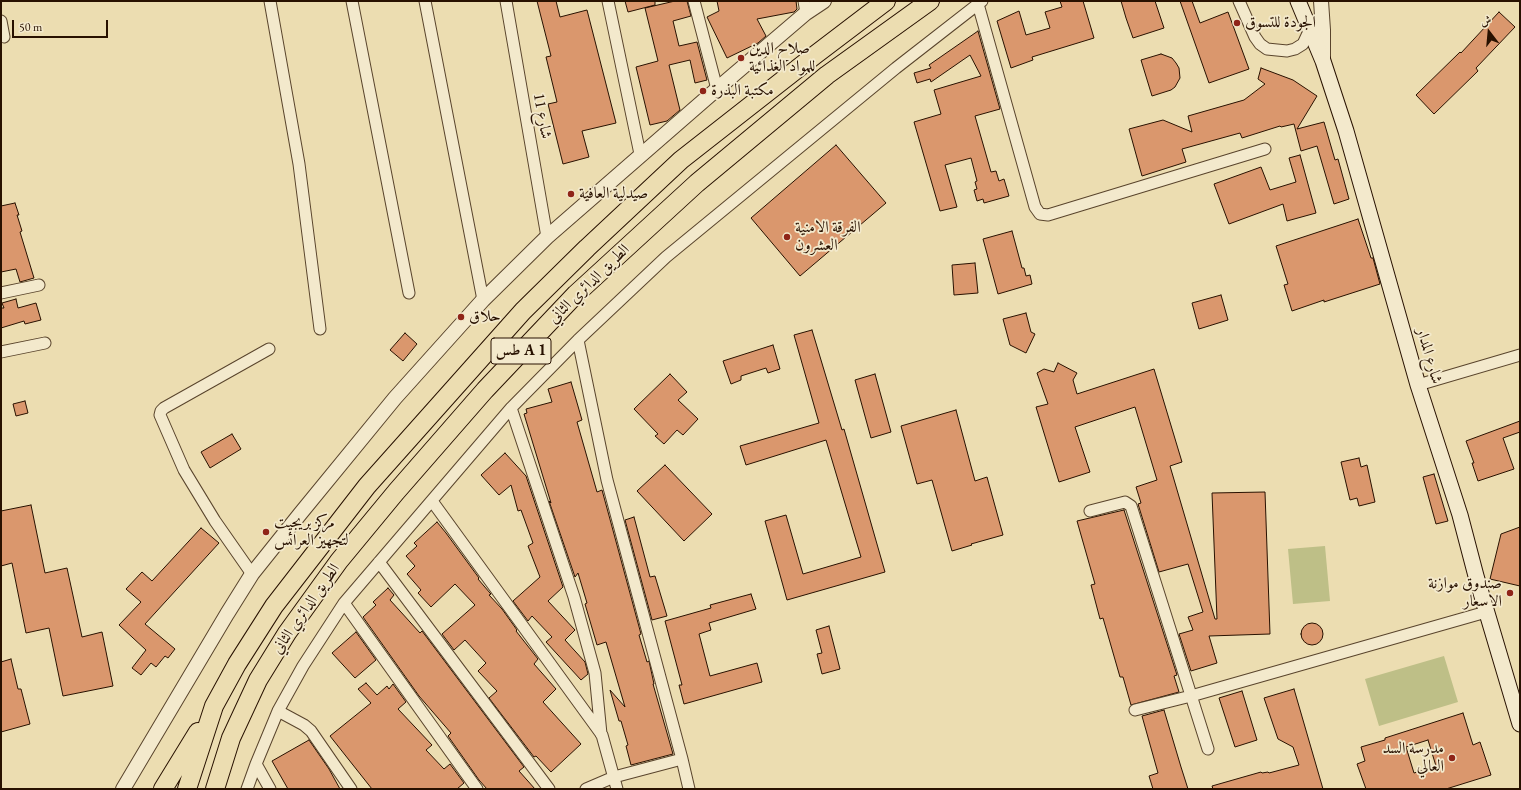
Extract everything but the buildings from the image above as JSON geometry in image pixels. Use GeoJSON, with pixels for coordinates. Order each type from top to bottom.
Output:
{"type":"FeatureCollection","features":[{"type":"Feature","properties":{"kind":"highway","name":"الطريق الدائري الثاني"},"geometry":{"type":"LineString","coordinates":[[187,789],[214,706],[237,664],[274,606],[367,486],[523,311],[587,248],[681,160],[815,54],[886,1]]}},
{"type":"Feature","properties":{"kind":"highway","name":"الطريق الدائري الثاني"},"geometry":{"type":"LineString","coordinates":[[215,789],[232,738],[255,688],[287,633],[344,556],[396,492],[485,390],[576,294],[698,183],[826,76],[930,1]]}},
{"type":"Feature","properties":{"kind":"highway"},"geometry":{"type":"LineString","coordinates":[[163,789],[214,706]]}},
{"type":"Feature","properties":{"kind":"main road","name":"شارع المدار"},"geometry":{"type":"LineString","coordinates":[[1298,1],[1323,61],[1346,131],[1418,385],[1460,515],[1486,612],[1520,724]]}},
{"type":"Feature","properties":{"kind":"street"},"geometry":{"type":"LineString","coordinates":[[270,1],[299,164],[320,328]]}},
{"type":"Feature","properties":{"kind":"street"},"geometry":{"type":"LineString","coordinates":[[352,1],[409,293]]}},
{"type":"Feature","properties":{"kind":"street"},"geometry":{"type":"LineString","coordinates":[[425,1],[483,300]]}},
{"type":"Feature","properties":{"kind":"street","name":"شارع 11"},"geometry":{"type":"LineString","coordinates":[[506,1],[547,237]]}},
{"type":"Feature","properties":{"kind":"street"},"geometry":{"type":"LineString","coordinates":[[608,1],[640,154]]}},
{"type":"Feature","properties":{"kind":"street"},"geometry":{"type":"LineString","coordinates":[[694,1],[717,89]]}},
{"type":"Feature","properties":{"kind":"street"},"geometry":{"type":"LineString","coordinates":[[123,789],[226,614],[252,574],[394,398],[483,300],[547,237],[640,154],[717,89],[805,7],[824,1]]}},
{"type":"Feature","properties":{"kind":"street"},"geometry":{"type":"LineString","coordinates":[[1239,1],[1255,37],[1266,49],[1287,52],[1295,49],[1303,44],[1310,29]]}},
{"type":"Feature","properties":{"kind":"street"},"geometry":{"type":"LineString","coordinates":[[1321,1],[1323,61]]}},
{"type":"Feature","properties":{"kind":"street"},"geometry":{"type":"LineString","coordinates":[[247,789],[278,711],[303,666],[344,603],[511,408],[578,340],[666,257],[896,68],[980,2],[1035,207],[1040,214],[1048,215],[1265,149]]}},
{"type":"Feature","properties":{"kind":"street"},"geometry":{"type":"LineString","coordinates":[[1,21],[4,37]]}},
{"type":"Feature","properties":{"kind":"street"},"geometry":{"type":"LineString","coordinates":[[1,293],[39,285]]}},
{"type":"Feature","properties":{"kind":"street"},"geometry":{"type":"LineString","coordinates":[[578,340],[607,480],[682,759],[688,789]]}},
{"type":"Feature","properties":{"kind":"street"},"geometry":{"type":"LineString","coordinates":[[1,352],[45,343]]}},
{"type":"Feature","properties":{"kind":"street"},"geometry":{"type":"LineString","coordinates":[[252,574],[215,521],[184,470],[160,415],[164,408],[269,349]]}},
{"type":"Feature","properties":{"kind":"street"},"geometry":{"type":"LineString","coordinates":[[1418,385],[1520,355]]}},
{"type":"Feature","properties":{"kind":"street"},"geometry":{"type":"LineString","coordinates":[[511,408],[574,597],[595,674],[602,735],[617,789]]}},
{"type":"Feature","properties":{"kind":"street"},"geometry":{"type":"LineString","coordinates":[[432,501],[602,735]]}},
{"type":"Feature","properties":{"kind":"street"},"geometry":{"type":"LineString","coordinates":[[1090,511],[1125,502],[1131,506],[1208,749]]}},
{"type":"Feature","properties":{"kind":"street"},"geometry":{"type":"LineString","coordinates":[[379,562],[550,789]]}},
{"type":"Feature","properties":{"kind":"street"},"geometry":{"type":"LineString","coordinates":[[344,603],[477,789]]}},
{"type":"Feature","properties":{"kind":"street"},"geometry":{"type":"LineString","coordinates":[[1135,710],[1191,696],[1486,612]]}},
{"type":"Feature","properties":{"kind":"street"},"geometry":{"type":"LineString","coordinates":[[278,711],[304,725],[311,731],[351,789]]}},
{"type":"Feature","properties":{"kind":"street"},"geometry":{"type":"LineString","coordinates":[[586,789],[614,777],[682,759]]}},
{"type":"Feature","properties":{"kind":"street"},"geometry":{"type":"LineString","coordinates":[[256,764],[270,789]]}},
{"type":"Feature","properties":{"kind":"green space"},"geometry":{"type":"Polygon","coordinates":[[[1325,546],[1330,601],[1293,604],[1288,549],[1325,546]]]}},
{"type":"Feature","properties":{"kind":"green space"},"geometry":{"type":"Polygon","coordinates":[[[1444,656],[1458,702],[1379,726],[1365,679],[1444,656]]]}},
{"type":"Feature","properties":{"kind":"place","name":"الجودة للتسوق"},"geometry":{"type":"Point","coordinates":[1237,23]}},
{"type":"Feature","properties":{"kind":"place","name":"صلاح الدين للمواد الغذائية"},"geometry":{"type":"Point","coordinates":[741,58]}},
{"type":"Feature","properties":{"kind":"place","name":"مكتبة البذرة"},"geometry":{"type":"Point","coordinates":[703,91]}},
{"type":"Feature","properties":{"kind":"place","name":"صيدلية العافية"},"geometry":{"type":"Point","coordinates":[571,194]}},
{"type":"Feature","properties":{"kind":"place","name":"الفرقة الامنية العشرون"},"geometry":{"type":"Point","coordinates":[787,237]}},
{"type":"Feature","properties":{"kind":"place","name":"حلاق"},"geometry":{"type":"Point","coordinates":[461,317]}},
{"type":"Feature","properties":{"kind":"place","name":"مركز بريجيت لتجهيز العرائس"},"geometry":{"type":"Point","coordinates":[266,532]}},
{"type":"Feature","properties":{"kind":"place","name":"صندوق موازنة الاسعار"},"geometry":{"type":"Point","coordinates":[1510,593]}},
{"type":"Feature","properties":{"kind":"place","name":"مدرسة السد العالي"},"geometry":{"type":"Point","coordinates":[1452,758]}}]}
